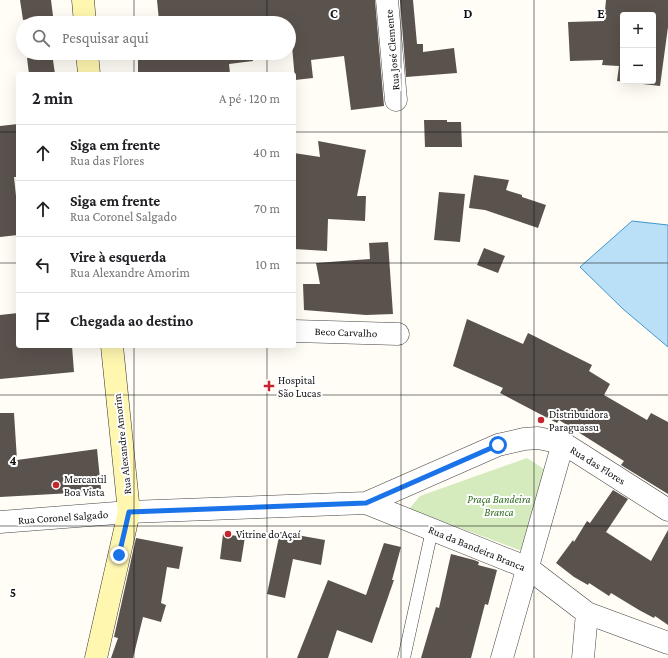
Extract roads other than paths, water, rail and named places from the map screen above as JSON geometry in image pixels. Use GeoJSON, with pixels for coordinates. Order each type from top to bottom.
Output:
{"type":"FeatureCollection","features":[{"type":"Feature","properties":{"kind":"street"},"geometry":{"type":"LineString","coordinates":[[83,0],[84,16]]}},
{"type":"Feature","properties":{"kind":"street","name":"Rua José Clemente"},"geometry":{"type":"LineString","coordinates":[[387,0],[396,100]]}},
{"type":"Feature","properties":{"kind":"street"},"geometry":{"type":"LineString","coordinates":[[88,60],[89,72]]}},
{"type":"Feature","properties":{"kind":"street","name":"Beco Carvalho"},"geometry":{"type":"LineString","coordinates":[[296,330],[398,334]]}},
{"type":"Feature","properties":{"kind":"street","name":"Rua Alexandre Amorim"},"geometry":{"type":"LineString","coordinates":[[96,658],[129,512],[112,348]]}},
{"type":"Feature","properties":{"kind":"street","name":"Rua das Flores"},"geometry":{"type":"LineString","coordinates":[[366,503],[498,445],[524,439],[538,438],[563,443],[668,510]]}},
{"type":"Feature","properties":{"kind":"street"},"geometry":{"type":"LineString","coordinates":[[502,658],[563,443]]}},
{"type":"Feature","properties":{"kind":"street","name":"Rua Coronel Salgado"},"geometry":{"type":"LineString","coordinates":[[0,522],[129,512],[366,503]]}},
{"type":"Feature","properties":{"kind":"street","name":"Rua da Bandeira Branca"},"geometry":{"type":"LineString","coordinates":[[366,503],[528,568],[587,613],[668,643]]}},
{"type":"Feature","properties":{"kind":"street"},"geometry":{"type":"LineString","coordinates":[[583,658],[587,613]]}},
{"type":"Feature","properties":{"kind":"lane"},"geometry":{"type":"LineString","coordinates":[[404,658],[432,530]]}},
{"type":"Feature","properties":{"kind":"water"},"geometry":{"type":"Polygon","coordinates":[[[632,221],[668,225],[668,347],[623,309],[580,267],[632,221]]]}},
{"type":"Feature","properties":{"kind":"place","name":"Hospital São Lucas"},"geometry":{"type":"Point","coordinates":[269,386]}},
{"type":"Feature","properties":{"kind":"place","name":"Distribuidora Paraguassu"},"geometry":{"type":"Point","coordinates":[541,420]}},
{"type":"Feature","properties":{"kind":"place","name":"Mercantil Boa Vista"},"geometry":{"type":"Point","coordinates":[56,485]}},
{"type":"Feature","properties":{"kind":"place","name":"Vitrine do Açaí"},"geometry":{"type":"Point","coordinates":[228,534]}},
{"type":"Feature","properties":{"kind":"park label","name":"Praça Bandeira Branca"},"geometry":{"type":"Point","coordinates":[499,505]}}]}
